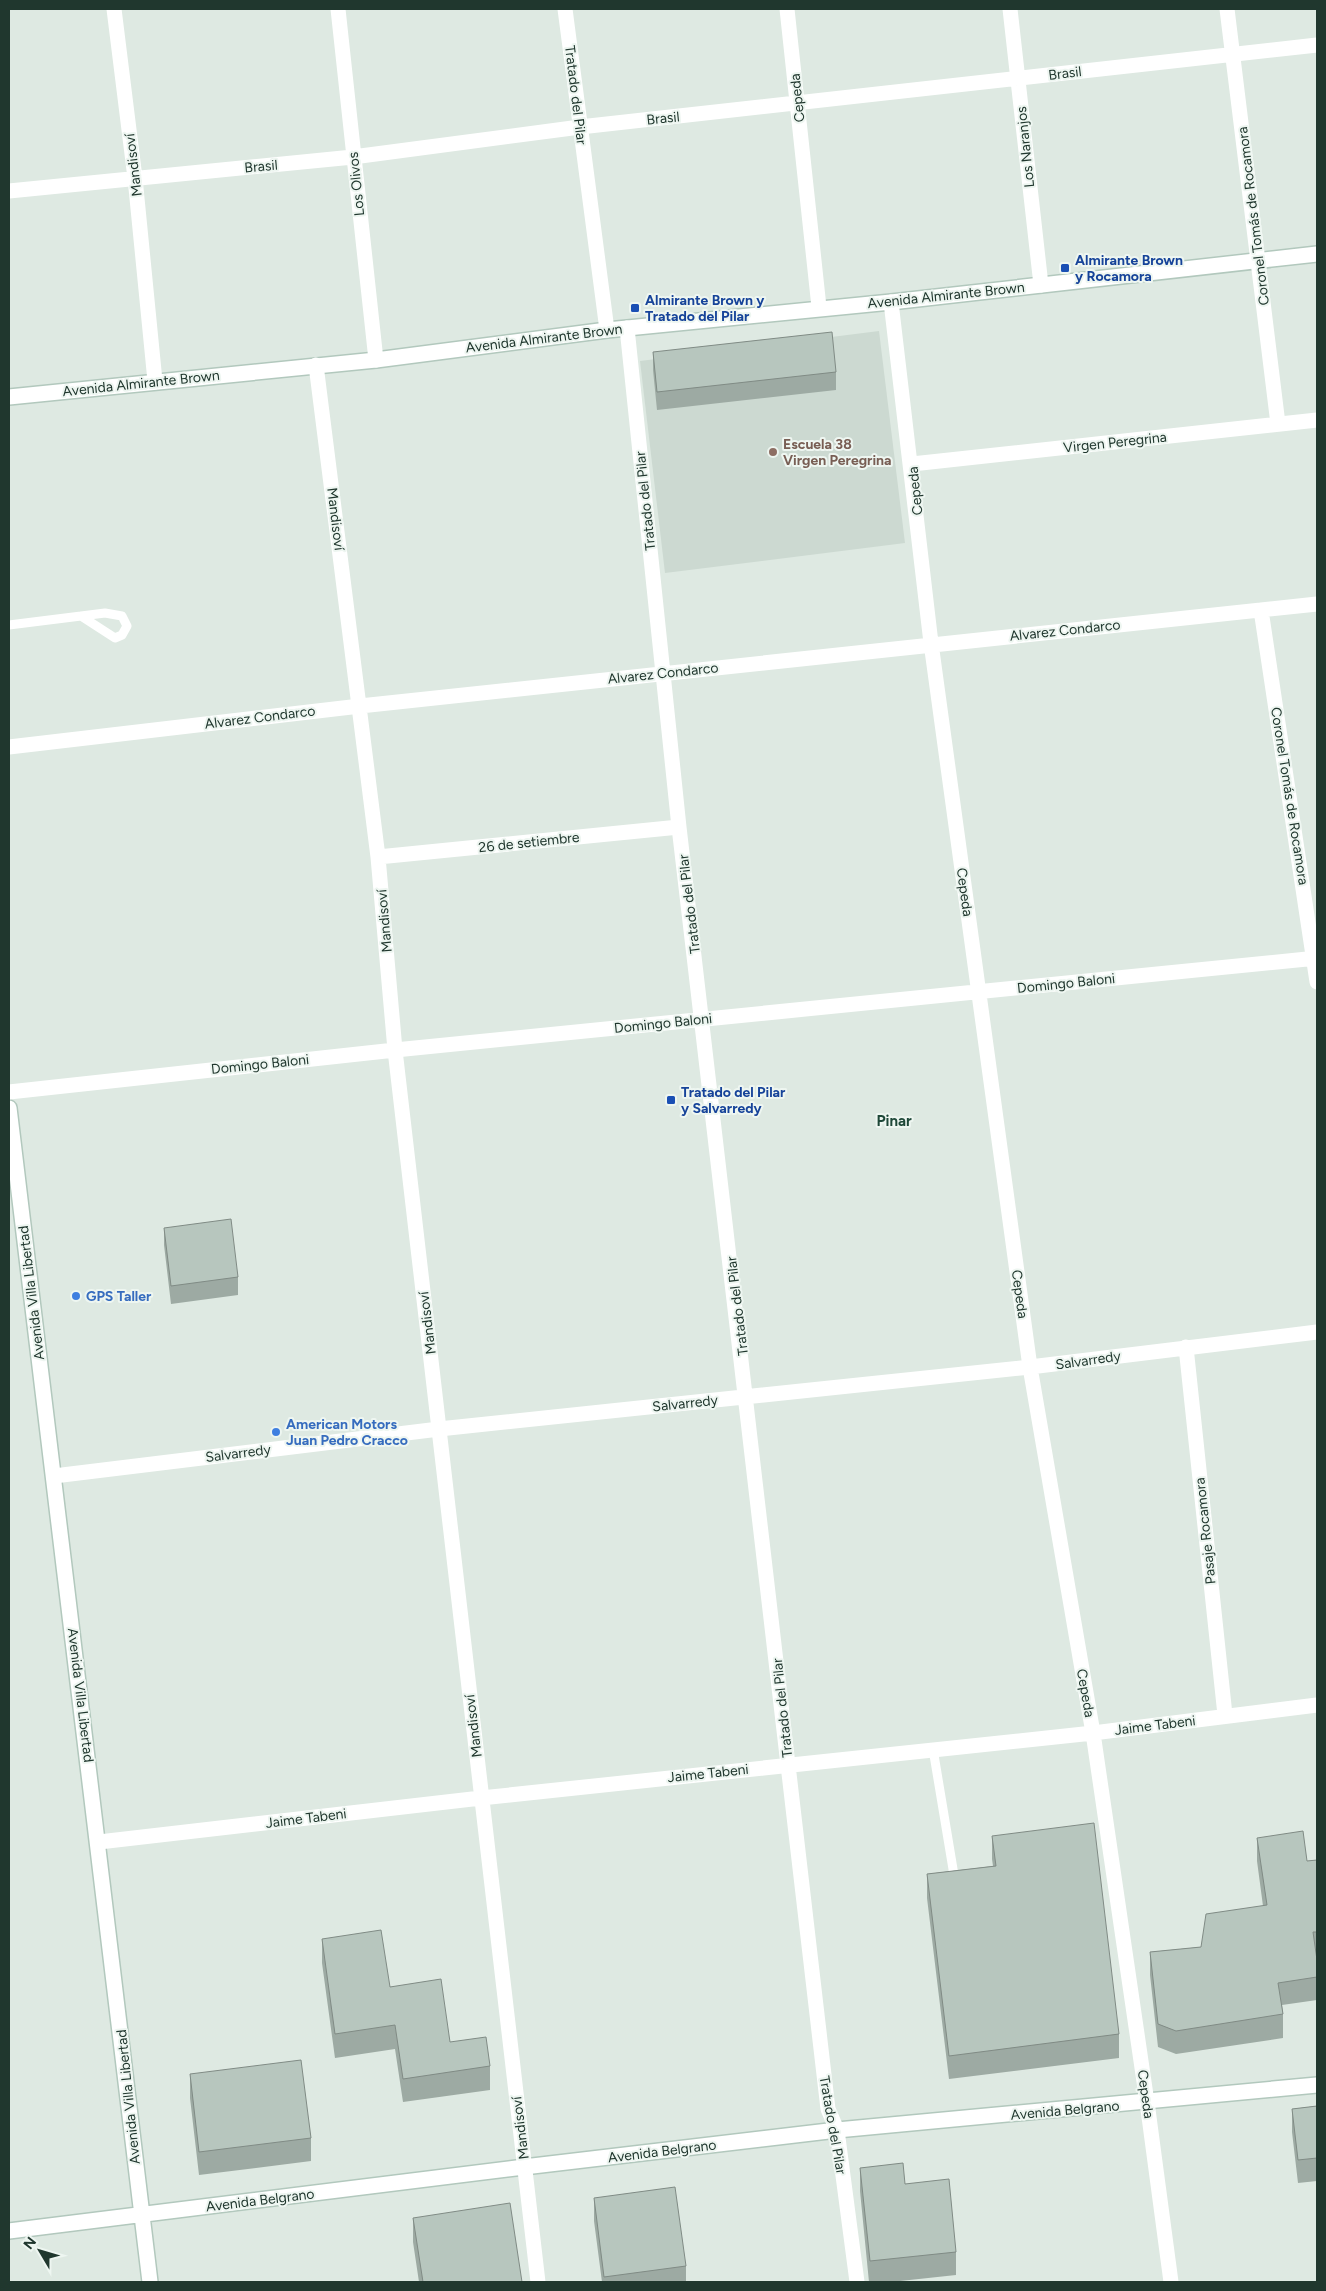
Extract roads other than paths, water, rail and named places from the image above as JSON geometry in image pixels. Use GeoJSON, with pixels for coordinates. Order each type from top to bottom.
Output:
{"type":"FeatureCollection","features":[{"type":"Feature","properties":{"kind":"street","name":"Mandisoví"},"geometry":{"type":"LineString","coordinates":[[114,9],[135,178],[156,381]]}},
{"type":"Feature","properties":{"kind":"street","name":"Los Olivos"},"geometry":{"type":"LineString","coordinates":[[338,9],[376,360]]}},
{"type":"Feature","properties":{"kind":"street","name":"Tratado del Pilar"},"geometry":{"type":"LineString","coordinates":[[565,9],[607,330]]}},
{"type":"Feature","properties":{"kind":"street","name":"Cepeda"},"geometry":{"type":"LineString","coordinates":[[787,9],[819,307]]}},
{"type":"Feature","properties":{"kind":"street","name":"Los Naranjos"},"geometry":{"type":"LineString","coordinates":[[1010,9],[1041,285]]}},
{"type":"Feature","properties":{"kind":"street","name":"Coronel Tomás de Rocamora"},"geometry":{"type":"LineString","coordinates":[[1227,9],[1278,424]]}},
{"type":"Feature","properties":{"kind":"street","name":"Brasil"},"geometry":{"type":"LineString","coordinates":[[9,191],[353,157],[580,127],[1317,45]]}},
{"type":"Feature","properties":{"kind":"street","name":"Avenida Almirante Brown"},"geometry":{"type":"LineString","coordinates":[[9,397],[376,360],[607,330],[819,307],[891,302],[1317,254]]}},
{"type":"Feature","properties":{"kind":"street","name":"Cepeda"},"geometry":{"type":"LineString","coordinates":[[891,302],[912,464],[931,643],[1030,1368],[1093,1733],[1147,2102],[1171,2282]]}},
{"type":"Feature","properties":{"kind":"street","name":"Tratado del Pilar"},"geometry":{"type":"LineString","coordinates":[[627,328],[680,827],[828,2108],[837,2130],[857,2282]]}},
{"type":"Feature","properties":{"kind":"street","name":"Mandisoví"},"geometry":{"type":"LineString","coordinates":[[316,365],[378,857],[395,1050],[538,2282]]}},
{"type":"Feature","properties":{"kind":"street","name":"Virgen Peregrina"},"geometry":{"type":"LineString","coordinates":[[912,464],[1317,420]]}},
{"type":"Feature","properties":{"kind":"street","name":"Alvarez Condarco"},"geometry":{"type":"LineString","coordinates":[[9,747],[931,643],[1317,604]]}},
{"type":"Feature","properties":{"kind":"street","name":"Coronel Tomás de Rocamora"},"geometry":{"type":"LineString","coordinates":[[1261,610],[1316,958],[1317,982]]}},
{"type":"Feature","properties":{"kind":"street","name":"26 de setiembre"},"geometry":{"type":"LineString","coordinates":[[378,857],[680,827]]}},
{"type":"Feature","properties":{"kind":"street","name":"Domingo Baloni"},"geometry":{"type":"LineString","coordinates":[[9,1092],[395,1050],[1316,958]]}},
{"type":"Feature","properties":{"kind":"street","name":"Avenida Villa Libertad"},"geometry":{"type":"LineString","coordinates":[[9,1108],[99,1842],[150,2282]]}},
{"type":"Feature","properties":{"kind":"street","name":"Salvarredy"},"geometry":{"type":"LineString","coordinates":[[54,1476],[439,1429],[1030,1368],[1317,1332]]}},
{"type":"Feature","properties":{"kind":"street","name":"Pasaje Rocamora"},"geometry":{"type":"LineString","coordinates":[[1186,1347],[1225,1716]]}},
{"type":"Feature","properties":{"kind":"street","name":"Jaime Tabeni"},"geometry":{"type":"LineString","coordinates":[[99,1842],[481,1798],[1093,1733],[1317,1705]]}},
{"type":"Feature","properties":{"kind":"street","name":"Avenida Belgrano"},"geometry":{"type":"LineString","coordinates":[[9,2231],[837,2130],[1317,2085]]}},
{"type":"Feature","properties":{"kind":"lane"},"geometry":{"type":"LineString","coordinates":[[9,625],[81,616],[105,613],[122,616],[127,626],[122,636],[115,638],[81,616]]}},
{"type":"Feature","properties":{"kind":"lane"},"geometry":{"type":"LineString","coordinates":[[933,1749],[954,1875]]}},
{"type":"Feature","properties":{"kind":"place","name":"Almirante Brown y Rocamora"},"geometry":{"type":"Point","coordinates":[1065,268]}},
{"type":"Feature","properties":{"kind":"place","name":"Almirante Brown y Tratado del Pilar"},"geometry":{"type":"Point","coordinates":[635,308]}},
{"type":"Feature","properties":{"kind":"place","name":"Escuela 38 Virgen Peregrina"},"geometry":{"type":"Point","coordinates":[773,452]}},
{"type":"Feature","properties":{"kind":"place","name":"Tratado del Pilar y Salvarredy"},"geometry":{"type":"Point","coordinates":[671,1100]}},
{"type":"Feature","properties":{"kind":"place","name":"GPS Taller"},"geometry":{"type":"Point","coordinates":[76,1296]}},
{"type":"Feature","properties":{"kind":"place","name":"American Motors Juan Pedro Cracco"},"geometry":{"type":"Point","coordinates":[276,1432]}},
{"type":"Feature","properties":{"kind":"district","name":"Pinar"},"geometry":{"type":"Point","coordinates":[894,1121]}}]}
